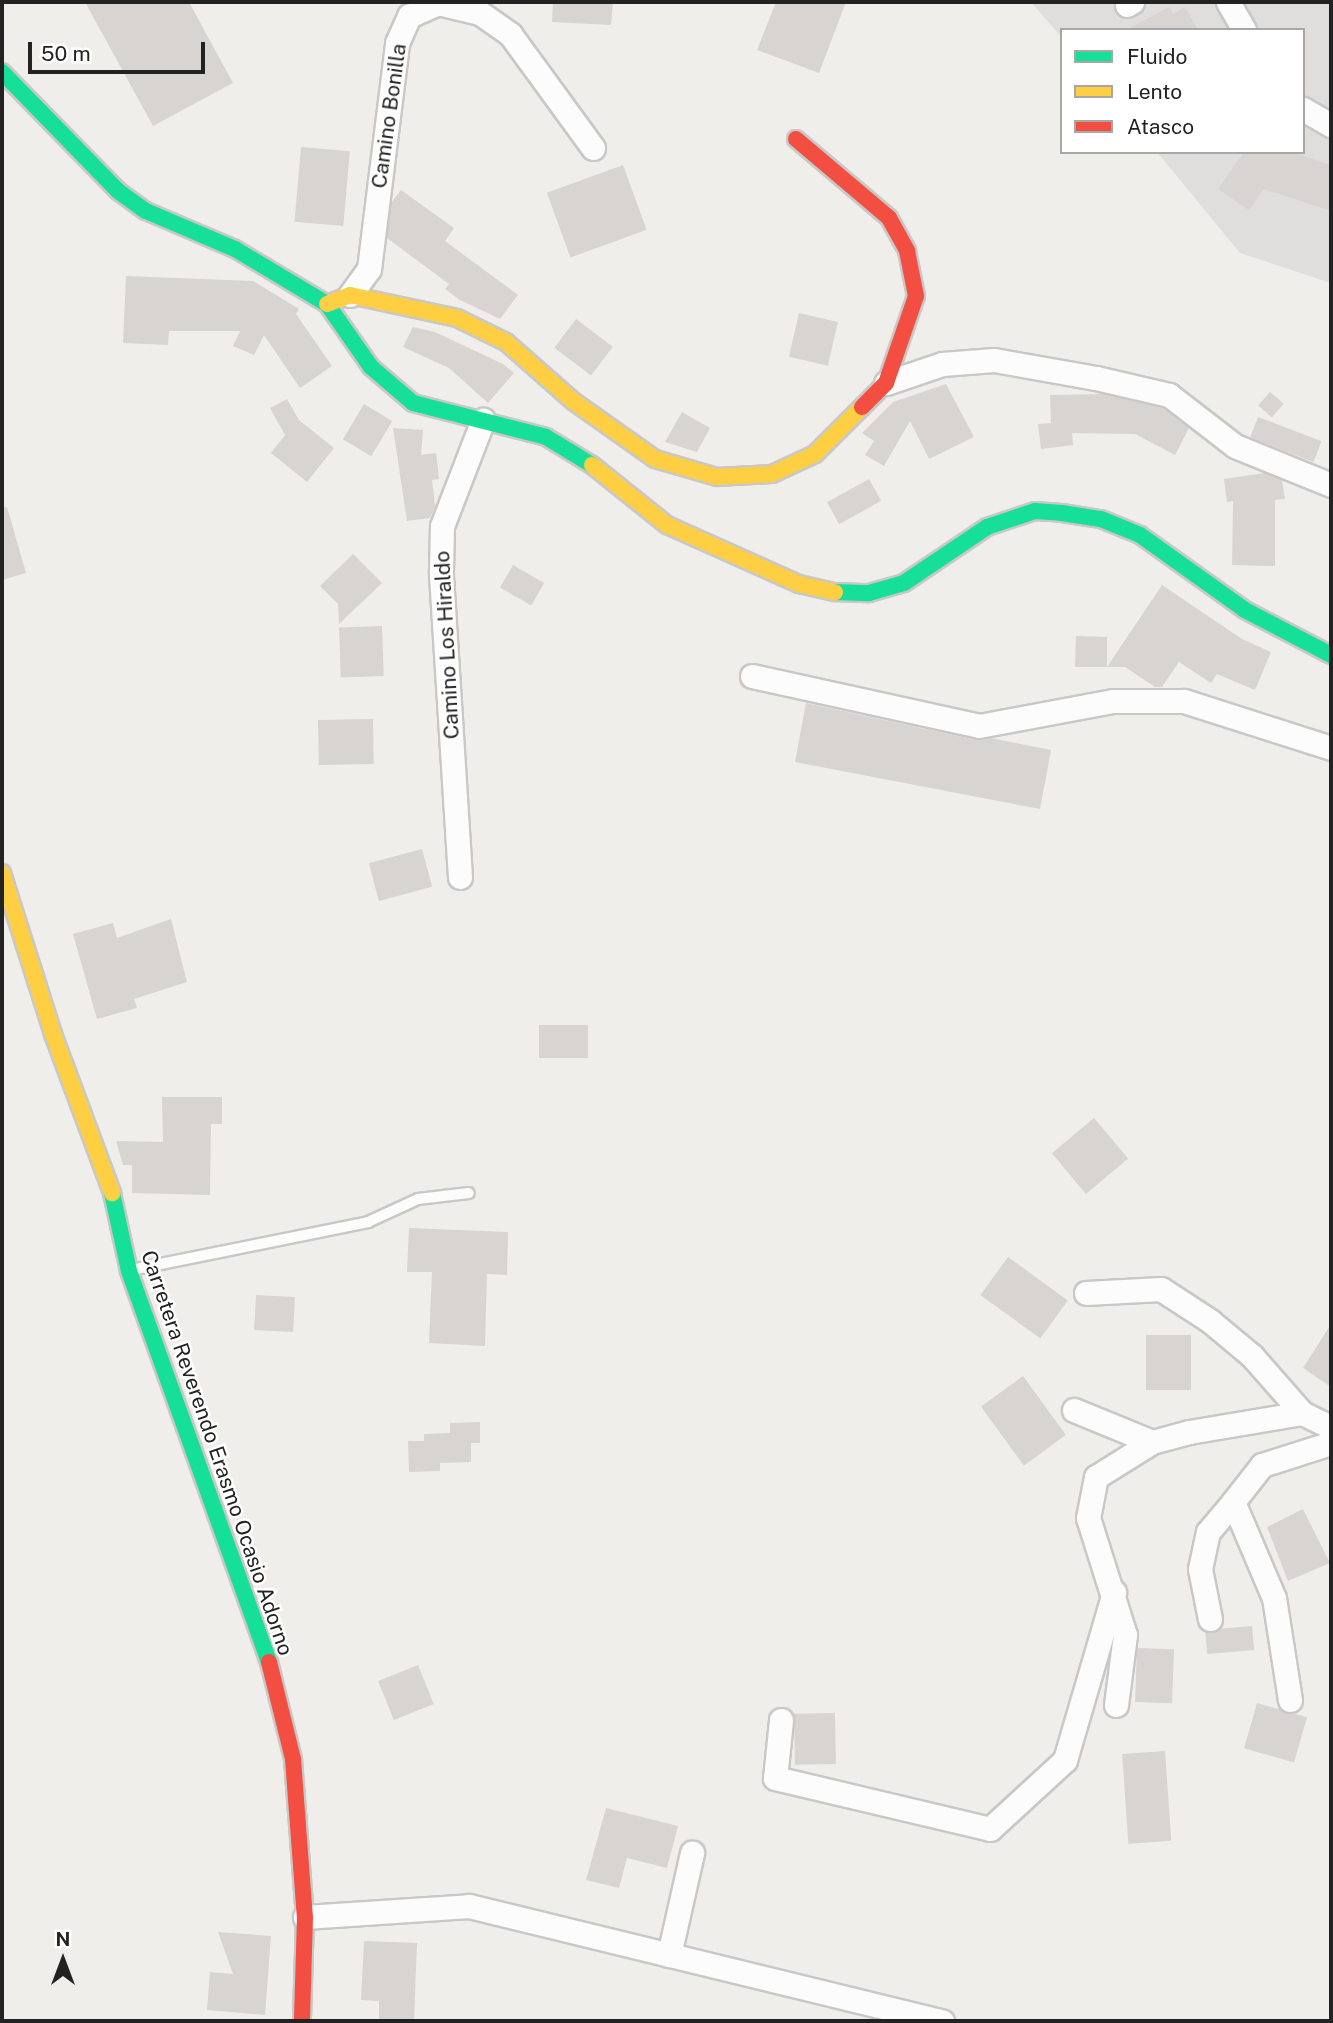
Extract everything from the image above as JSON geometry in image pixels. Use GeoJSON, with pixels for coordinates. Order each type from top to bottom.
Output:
{"type":"FeatureCollection","features":[{"type":"Feature","properties":{"kind":"street"},"geometry":{"type":"LineString","coordinates":[[1228,2],[1243,28]]}},
{"type":"Feature","properties":{"kind":"street","name":"Camino Bonilla"},"geometry":{"type":"LineString","coordinates":[[350,295],[369,269],[397,43],[409,16],[438,3],[480,13],[510,34],[593,148]]}},
{"type":"Feature","properties":{"kind":"street"},"geometry":{"type":"LineString","coordinates":[[2,72],[127,197],[146,211],[235,249],[327,304],[392,388],[413,403],[556,442],[575,452],[667,525],[799,584],[839,593],[869,593],[904,583],[987,527],[1035,511],[1062,513],[1101,519],[1140,536],[1245,610],[1331,655]]}},
{"type":"Feature","properties":{"kind":"street"},"geometry":{"type":"LineString","coordinates":[[1305,110],[1331,125]]}},
{"type":"Feature","properties":{"kind":"street"},"geometry":{"type":"LineString","coordinates":[[327,304],[350,295],[457,318],[506,342],[573,401],[655,459],[717,477],[772,474],[815,454],[886,383],[916,296],[906,251],[888,218],[796,139]]}},
{"type":"Feature","properties":{"kind":"street"},"geometry":{"type":"LineString","coordinates":[[886,383],[942,364],[994,360],[1108,380],[1169,395],[1235,446],[1331,485]]}},
{"type":"Feature","properties":{"kind":"street","name":"Camino Los Hiraldo"},"geometry":{"type":"LineString","coordinates":[[460,877],[441,572],[442,526],[483,420]]}},
{"type":"Feature","properties":{"kind":"street"},"geometry":{"type":"LineString","coordinates":[[752,676],[979,726],[1113,701],[1184,701],[1331,748]]}},
{"type":"Feature","properties":{"kind":"street","name":"Carretera Reverendo Erasmo Ocasio Adorno"},"geometry":{"type":"LineString","coordinates":[[2,873],[52,1034],[110,1182],[129,1271],[261,1629],[293,1759],[305,1917],[302,2021]]}},
{"type":"Feature","properties":{"kind":"street"},"geometry":{"type":"LineString","coordinates":[[1086,1293],[1161,1289],[1210,1321],[1252,1356],[1302,1413],[1331,1427]]}},
{"type":"Feature","properties":{"kind":"street"},"geometry":{"type":"LineString","coordinates":[[1074,1410],[1152,1442]]}},
{"type":"Feature","properties":{"kind":"street"},"geometry":{"type":"LineString","coordinates":[[1116,1705],[1125,1635],[1114,1592],[1088,1518],[1097,1477],[1152,1442],[1302,1413]]}},
{"type":"Feature","properties":{"kind":"street"},"geometry":{"type":"LineString","coordinates":[[1210,1619],[1200,1569],[1208,1532],[1262,1465],[1331,1443]]}},
{"type":"Feature","properties":{"kind":"street"},"geometry":{"type":"LineString","coordinates":[[1233,1502],[1274,1598],[1290,1700]]}},
{"type":"Feature","properties":{"kind":"street"},"geometry":{"type":"LineString","coordinates":[[781,1720],[775,1778],[990,1829],[1065,1760],[1114,1592]]}},
{"type":"Feature","properties":{"kind":"street"},"geometry":{"type":"LineString","coordinates":[[669,1955],[692,1853]]}},
{"type":"Feature","properties":{"kind":"street"},"geometry":{"type":"LineString","coordinates":[[305,1917],[469,1906],[942,2021]]}},
{"type":"Feature","properties":{"kind":"lane"},"geometry":{"type":"LineString","coordinates":[[129,1271],[368,1222],[418,1199],[469,1193]]}},
{"type":"Feature","properties":{"kind":"shaded area"},"geometry":{"type":"Polygon","coordinates":[[[1031,2],[1331,2],[1331,283],[1240,253],[1159,154],[1305,154],[1305,28],[1060,28],[1060,36],[1031,2]]]}},
{"type":"Feature","properties":{"kind":"building"},"geometry":{"type":"Polygon","coordinates":[[[85,2],[189,2],[233,83],[153,126],[85,2]]]}},
{"type":"Feature","properties":{"kind":"building"},"geometry":{"type":"Polygon","coordinates":[[[553,2],[613,2],[611,25],[552,22],[553,2]]]}},
{"type":"Feature","properties":{"kind":"building"},"geometry":{"type":"Polygon","coordinates":[[[776,2],[846,2],[819,73],[757,50],[776,2]]]}},
{"type":"Feature","properties":{"kind":"building"},"geometry":{"type":"Polygon","coordinates":[[[1169,7],[1173,14],[1185,7],[1197,28],[1130,28],[1169,7]]]}},
{"type":"Feature","properties":{"kind":"building"},"geometry":{"type":"Polygon","coordinates":[[[301,147],[350,151],[343,226],[294,222],[301,147]]]}},
{"type":"Feature","properties":{"kind":"building"},"geometry":{"type":"Polygon","coordinates":[[[1243,154],[1297,154],[1331,165],[1331,211],[1264,189],[1249,210],[1218,189],[1243,154]]]}},
{"type":"Feature","properties":{"kind":"building"},"geometry":{"type":"Polygon","coordinates":[[[623,165],[647,230],[570,258],[547,193],[623,165]]]}},
{"type":"Feature","properties":{"kind":"building"},"geometry":{"type":"Polygon","coordinates":[[[401,190],[454,228],[445,241],[518,295],[500,319],[460,300],[445,289],[449,284],[387,238],[391,203],[401,190]]]}},
{"type":"Feature","properties":{"kind":"building"},"geometry":{"type":"Polygon","coordinates":[[[126,276],[253,281],[299,309],[296,314],[332,366],[300,388],[264,335],[254,355],[233,346],[240,331],[169,331],[168,345],[123,343],[126,276]]]}},
{"type":"Feature","properties":{"kind":"building"},"geometry":{"type":"Polygon","coordinates":[[[799,313],[838,322],[828,366],[789,357],[799,313]]]}},
{"type":"Feature","properties":{"kind":"building"},"geometry":{"type":"Polygon","coordinates":[[[576,319],[613,347],[591,375],[554,348],[576,319]]]}},
{"type":"Feature","properties":{"kind":"building"},"geometry":{"type":"Polygon","coordinates":[[[413,327],[435,332],[503,364],[514,373],[488,403],[449,368],[403,347],[413,327]]]}},
{"type":"Feature","properties":{"kind":"building"},"geometry":{"type":"Polygon","coordinates":[[[946,384],[974,437],[929,459],[910,421],[884,466],[865,455],[874,441],[862,433],[893,402],[946,384]]]}},
{"type":"Feature","properties":{"kind":"building"},"geometry":{"type":"Polygon","coordinates":[[[1270,392],[1284,404],[1272,417],[1258,406],[1270,392]]]}},
{"type":"Feature","properties":{"kind":"building"},"geometry":{"type":"Polygon","coordinates":[[[1103,394],[1162,408],[1189,428],[1175,455],[1135,434],[1072,433],[1073,445],[1041,449],[1038,424],[1051,423],[1050,395],[1103,394]]]}},
{"type":"Feature","properties":{"kind":"building"},"geometry":{"type":"Polygon","coordinates":[[[287,399],[299,420],[334,448],[307,482],[271,453],[285,435],[270,408],[287,399]]]}},
{"type":"Feature","properties":{"kind":"building"},"geometry":{"type":"Polygon","coordinates":[[[364,404],[392,421],[371,456],[343,439],[364,404]]]}},
{"type":"Feature","properties":{"kind":"building"},"geometry":{"type":"Polygon","coordinates":[[[682,412],[710,428],[697,452],[665,442],[682,412]]]}},
{"type":"Feature","properties":{"kind":"building"},"geometry":{"type":"Polygon","coordinates":[[[1258,417],[1321,441],[1314,462],[1250,438],[1258,417]]]}},
{"type":"Feature","properties":{"kind":"building"},"geometry":{"type":"Polygon","coordinates":[[[393,428],[423,430],[421,455],[436,453],[439,479],[432,480],[435,506],[430,518],[407,521],[393,428]]]}},
{"type":"Feature","properties":{"kind":"building"},"geometry":{"type":"Polygon","coordinates":[[[1265,473],[1282,480],[1285,499],[1275,500],[1275,566],[1232,565],[1233,501],[1227,502],[1224,479],[1265,473]]]}},
{"type":"Feature","properties":{"kind":"building"},"geometry":{"type":"Polygon","coordinates":[[[869,479],[881,501],[839,524],[827,502],[869,479]]]}},
{"type":"Feature","properties":{"kind":"building"},"geometry":{"type":"Polygon","coordinates":[[[7,507],[26,573],[2,580],[2,508],[7,507]]]}},
{"type":"Feature","properties":{"kind":"building"},"geometry":{"type":"Polygon","coordinates":[[[353,554],[382,583],[339,624],[338,604],[320,586],[353,554]]]}},
{"type":"Feature","properties":{"kind":"building"},"geometry":{"type":"Polygon","coordinates":[[[513,565],[544,583],[531,606],[500,588],[513,565]]]}},
{"type":"Feature","properties":{"kind":"building"},"geometry":{"type":"Polygon","coordinates":[[[1162,585],[1242,639],[1271,652],[1255,690],[1217,674],[1211,683],[1179,662],[1162,687],[1155,687],[1125,667],[1107,667],[1162,585]]]}},
{"type":"Feature","properties":{"kind":"building"},"geometry":{"type":"Polygon","coordinates":[[[382,626],[384,676],[341,677],[339,628],[382,626]]]}},
{"type":"Feature","properties":{"kind":"building"},"geometry":{"type":"Polygon","coordinates":[[[1076,636],[1107,637],[1107,667],[1075,667],[1076,636]]]}},
{"type":"Feature","properties":{"kind":"building"},"geometry":{"type":"Polygon","coordinates":[[[806,703],[976,740],[991,738],[1051,750],[1040,809],[795,762],[806,703]]]}},
{"type":"Feature","properties":{"kind":"building"},"geometry":{"type":"Polygon","coordinates":[[[373,719],[374,764],[319,765],[318,720],[373,719]]]}},
{"type":"Feature","properties":{"kind":"building"},"geometry":{"type":"Polygon","coordinates":[[[422,849],[432,887],[379,901],[369,863],[422,849]]]}},
{"type":"Feature","properties":{"kind":"building"},"geometry":{"type":"Polygon","coordinates":[[[171,919],[187,982],[134,999],[137,1008],[97,1019],[73,934],[113,923],[117,938],[171,919]]]}},
{"type":"Feature","properties":{"kind":"building"},"geometry":{"type":"Polygon","coordinates":[[[539,1025],[588,1025],[588,1058],[539,1058],[539,1025]]]}},
{"type":"Feature","properties":{"kind":"building"},"geometry":{"type":"Polygon","coordinates":[[[162,1097],[222,1097],[222,1124],[211,1124],[210,1195],[132,1193],[132,1165],[123,1165],[116,1141],[163,1142],[162,1097]]]}},
{"type":"Feature","properties":{"kind":"building"},"geometry":{"type":"Polygon","coordinates":[[[1094,1118],[1128,1159],[1086,1194],[1052,1153],[1094,1118]]]}},
{"type":"Feature","properties":{"kind":"building"},"geometry":{"type":"Polygon","coordinates":[[[409,1228],[508,1232],[507,1275],[487,1274],[485,1346],[429,1343],[432,1272],[407,1272],[409,1228]]]}},
{"type":"Feature","properties":{"kind":"building"},"geometry":{"type":"Polygon","coordinates":[[[1008,1257],[1068,1300],[1040,1339],[980,1295],[1008,1257]]]}},
{"type":"Feature","properties":{"kind":"building"},"geometry":{"type":"Polygon","coordinates":[[[256,1295],[295,1297],[293,1332],[254,1330],[256,1295]]]}},
{"type":"Feature","properties":{"kind":"building"},"geometry":{"type":"Polygon","coordinates":[[[1331,1324],[1331,1387],[1303,1368],[1331,1324]]]}},
{"type":"Feature","properties":{"kind":"building"},"geometry":{"type":"Polygon","coordinates":[[[1146,1335],[1191,1335],[1191,1390],[1146,1390],[1146,1335]]]}},
{"type":"Feature","properties":{"kind":"building"},"geometry":{"type":"Polygon","coordinates":[[[1023,1376],[1066,1435],[1024,1466],[981,1407],[1023,1376]]]}},
{"type":"Feature","properties":{"kind":"building"},"geometry":{"type":"Polygon","coordinates":[[[480,1422],[480,1443],[471,1443],[471,1462],[440,1463],[440,1471],[409,1472],[408,1441],[424,1441],[424,1434],[450,1433],[450,1423],[480,1422]]]}},
{"type":"Feature","properties":{"kind":"building"},"geometry":{"type":"Polygon","coordinates":[[[1303,1509],[1330,1563],[1288,1581],[1267,1527],[1303,1509]]]}},
{"type":"Feature","properties":{"kind":"building"},"geometry":{"type":"Polygon","coordinates":[[[1252,1626],[1254,1650],[1207,1654],[1205,1630],[1252,1626]]]}},
{"type":"Feature","properties":{"kind":"building"},"geometry":{"type":"Polygon","coordinates":[[[1137,1648],[1174,1649],[1172,1703],[1135,1702],[1137,1648]]]}},
{"type":"Feature","properties":{"kind":"building"},"geometry":{"type":"Polygon","coordinates":[[[418,1665],[434,1704],[394,1720],[378,1681],[418,1665]]]}},
{"type":"Feature","properties":{"kind":"building"},"geometry":{"type":"Polygon","coordinates":[[[1257,1703],[1307,1717],[1294,1763],[1244,1748],[1257,1703]]]}},
{"type":"Feature","properties":{"kind":"building"},"geometry":{"type":"Polygon","coordinates":[[[835,1713],[836,1764],[795,1765],[794,1714],[835,1713]]]}},
{"type":"Feature","properties":{"kind":"building"},"geometry":{"type":"Polygon","coordinates":[[[1165,1751],[1171,1841],[1128,1844],[1122,1754],[1165,1751]]]}},
{"type":"Feature","properties":{"kind":"building"},"geometry":{"type":"Polygon","coordinates":[[[606,1808],[678,1826],[667,1868],[627,1858],[619,1888],[586,1880],[606,1808]]]}},
{"type":"Feature","properties":{"kind":"building"},"geometry":{"type":"Polygon","coordinates":[[[218,1932],[271,1936],[265,2015],[207,2010],[210,1972],[233,1974],[218,1932]]]}},
{"type":"Feature","properties":{"kind":"building"},"geometry":{"type":"Polygon","coordinates":[[[364,1941],[417,1943],[414,2021],[379,2021],[379,2001],[361,2000],[364,1941]]]}},
{"type":"Feature","properties":{"kind":"traffic: fast"},"geometry":{"type":"LineString","coordinates":[[2,72],[118,191],[146,211],[235,249],[327,304],[371,367],[413,403],[546,437],[592,465]]}},
{"type":"Feature","properties":{"kind":"traffic: fast"},"geometry":{"type":"LineString","coordinates":[[835,592],[869,593],[904,583],[987,527],[1035,511],[1062,513],[1101,519],[1140,535],[1245,610],[1331,655]]}},
{"type":"Feature","properties":{"kind":"traffic: fast"},"geometry":{"type":"LineString","coordinates":[[112,1193],[129,1271],[269,1662]]}},
{"type":"Feature","properties":{"kind":"traffic: slow"},"geometry":{"type":"LineString","coordinates":[[327,304],[350,295],[457,318],[506,342],[573,401],[655,459],[717,477],[772,474],[815,454],[862,407]]}},
{"type":"Feature","properties":{"kind":"traffic: slow"},"geometry":{"type":"LineString","coordinates":[[592,465],[667,525],[799,584],[835,592]]}},
{"type":"Feature","properties":{"kind":"traffic: slow"},"geometry":{"type":"LineString","coordinates":[[2,873],[53,1034],[112,1193]]}},
{"type":"Feature","properties":{"kind":"traffic: jam"},"geometry":{"type":"LineString","coordinates":[[796,139],[889,218],[907,251],[916,296],[886,383],[862,407]]}},
{"type":"Feature","properties":{"kind":"traffic: jam"},"geometry":{"type":"LineString","coordinates":[[269,1662],[293,1759],[305,1917],[302,2021]]}}]}
